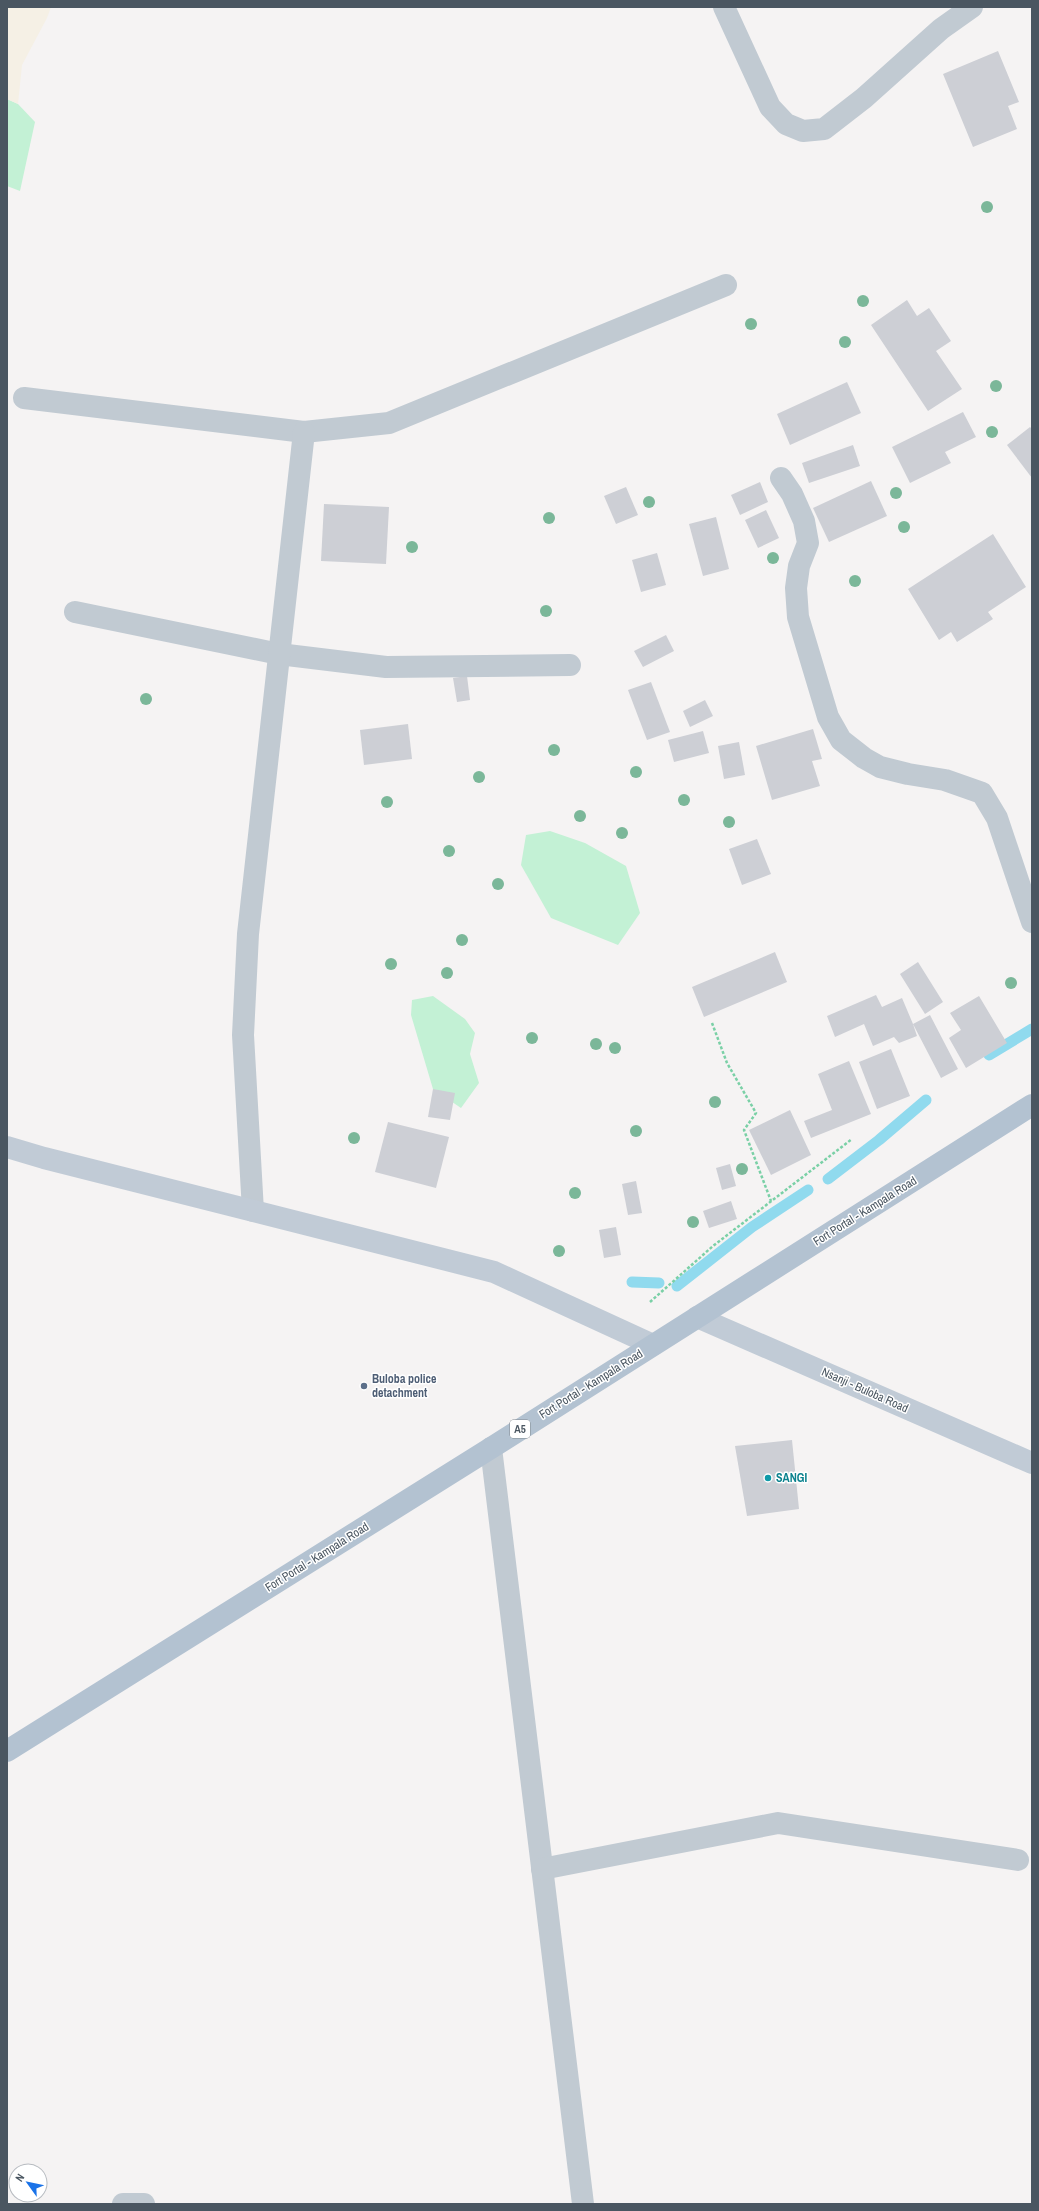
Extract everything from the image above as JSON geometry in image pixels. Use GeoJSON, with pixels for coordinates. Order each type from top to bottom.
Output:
{"type":"FeatureCollection","features":[{"type":"Feature","properties":{"kind":"main road","name":"Fort Portal - Kampala Road"},"geometry":{"type":"LineString","coordinates":[[7,1751],[491,1448],[1032,1105]]}},
{"type":"Feature","properties":{"kind":"main road"},"geometry":{"type":"LineString","coordinates":[[7,1147],[44,1158],[494,1272],[653,1345]]}},
{"type":"Feature","properties":{"kind":"main road","name":"Nsanji - Buloba Road"},"geometry":{"type":"LineString","coordinates":[[697,1317],[1032,1463]]}},
{"type":"Feature","properties":{"kind":"street"},"geometry":{"type":"LineString","coordinates":[[724,7],[770,107],[786,124],[803,131],[824,128],[864,98],[941,29],[972,7]]}},
{"type":"Feature","properties":{"kind":"street"},"geometry":{"type":"LineString","coordinates":[[24,398],[304,432],[389,423],[726,285]]}},
{"type":"Feature","properties":{"kind":"street"},"geometry":{"type":"LineString","coordinates":[[253,1211],[243,1035],[248,934],[304,432]]}},
{"type":"Feature","properties":{"kind":"street"},"geometry":{"type":"LineString","coordinates":[[780,478],[792,494],[804,521],[808,543],[798,573],[796,588],[798,617],[828,717],[841,740],[864,758],[880,767],[908,774],[946,780],[982,793],[998,818],[1032,922]]}},
{"type":"Feature","properties":{"kind":"street"},"geometry":{"type":"LineString","coordinates":[[75,612],[279,654],[386,667],[570,665]]}},
{"type":"Feature","properties":{"kind":"street"},"geometry":{"type":"LineString","coordinates":[[491,1448],[583,2204]]}},
{"type":"Feature","properties":{"kind":"street"},"geometry":{"type":"LineString","coordinates":[[542,1869],[778,1823],[1018,1860]]}},
{"type":"Feature","properties":{"kind":"street"},"geometry":{"type":"LineString","coordinates":[[123,2204],[144,2204]]}},
{"type":"Feature","properties":{"kind":"path"},"geometry":{"type":"LineString","coordinates":[[712,1023],[727,1063],[756,1114],[744,1130],[771,1201]]}},
{"type":"Feature","properties":{"kind":"path"},"geometry":{"type":"LineString","coordinates":[[650,1302],[713,1246],[852,1139]]}},
{"type":"Feature","properties":{"kind":"green space"},"geometry":{"type":"Polygon","coordinates":[[[7,99],[18,104],[35,122],[20,191],[7,186],[7,99]]]}},
{"type":"Feature","properties":{"kind":"green space"},"geometry":{"type":"Polygon","coordinates":[[[550,831],[585,843],[626,866],[640,913],[618,945],[551,918],[521,865],[526,835],[550,831]]]}},
{"type":"Feature","properties":{"kind":"green space"},"geometry":{"type":"Polygon","coordinates":[[[433,996],[465,1019],[475,1033],[470,1054],[479,1083],[461,1108],[433,1089],[411,1015],[412,1000],[433,996]]]}},
{"type":"Feature","properties":{"kind":"sand"},"geometry":{"type":"Polygon","coordinates":[[[7,7],[51,7],[47,18],[22,65],[18,104],[7,99],[7,7]]]}},
{"type":"Feature","properties":{"kind":"building"},"geometry":{"type":"Polygon","coordinates":[[[998,51],[1019,102],[1008,106],[1017,129],[973,147],[943,74],[998,51]]]}},
{"type":"Feature","properties":{"kind":"building"},"geometry":{"type":"Polygon","coordinates":[[[907,300],[917,316],[929,308],[951,341],[936,351],[962,389],[928,411],[871,325],[907,300]]]}},
{"type":"Feature","properties":{"kind":"building"},"geometry":{"type":"Polygon","coordinates":[[[847,382],[861,413],[790,445],[777,414],[847,382]]]}},
{"type":"Feature","properties":{"kind":"building"},"geometry":{"type":"Polygon","coordinates":[[[963,412],[976,437],[945,452],[951,463],[910,483],[892,447],[963,412]]]}},
{"type":"Feature","properties":{"kind":"building"},"geometry":{"type":"Polygon","coordinates":[[[1030,427],[1032,429],[1032,478],[1007,445],[1030,427]]]}},
{"type":"Feature","properties":{"kind":"building"},"geometry":{"type":"Polygon","coordinates":[[[853,445],[860,466],[809,483],[802,463],[853,445]]]}},
{"type":"Feature","properties":{"kind":"building"},"geometry":{"type":"Polygon","coordinates":[[[871,481],[887,516],[829,542],[813,508],[871,481]]]}},
{"type":"Feature","properties":{"kind":"building"},"geometry":{"type":"Polygon","coordinates":[[[760,482],[768,502],[740,515],[731,495],[760,482]]]}},
{"type":"Feature","properties":{"kind":"building"},"geometry":{"type":"Polygon","coordinates":[[[626,487],[638,515],[616,524],[604,496],[626,487]]]}},
{"type":"Feature","properties":{"kind":"building"},"geometry":{"type":"Polygon","coordinates":[[[324,504],[389,507],[386,564],[321,561],[324,504]]]}},
{"type":"Feature","properties":{"kind":"building"},"geometry":{"type":"Polygon","coordinates":[[[766,510],[779,538],[758,548],[745,520],[766,510]]]}},
{"type":"Feature","properties":{"kind":"building"},"geometry":{"type":"Polygon","coordinates":[[[716,517],[729,569],[703,576],[689,524],[716,517]]]}},
{"type":"Feature","properties":{"kind":"building"},"geometry":{"type":"Polygon","coordinates":[[[993,534],[1026,587],[988,612],[993,619],[957,642],[951,632],[939,640],[908,589],[993,534]]]}},
{"type":"Feature","properties":{"kind":"building"},"geometry":{"type":"Polygon","coordinates":[[[657,553],[666,585],[641,592],[632,560],[657,553]]]}},
{"type":"Feature","properties":{"kind":"building"},"geometry":{"type":"Polygon","coordinates":[[[666,635],[674,651],[643,667],[634,651],[666,635]]]}},
{"type":"Feature","properties":{"kind":"building"},"geometry":{"type":"Polygon","coordinates":[[[467,676],[470,700],[457,702],[453,678],[467,676]]]}},
{"type":"Feature","properties":{"kind":"building"},"geometry":{"type":"Polygon","coordinates":[[[651,682],[670,732],[647,740],[628,690],[651,682]]]}},
{"type":"Feature","properties":{"kind":"building"},"geometry":{"type":"Polygon","coordinates":[[[705,700],[713,716],[690,727],[683,711],[705,700]]]}},
{"type":"Feature","properties":{"kind":"building"},"geometry":{"type":"Polygon","coordinates":[[[408,724],[412,759],[364,765],[360,730],[408,724]]]}},
{"type":"Feature","properties":{"kind":"building"},"geometry":{"type":"Polygon","coordinates":[[[813,729],[822,759],[812,761],[820,786],[772,800],[756,746],[813,729]]]}},
{"type":"Feature","properties":{"kind":"building"},"geometry":{"type":"Polygon","coordinates":[[[703,731],[709,753],[674,762],[668,740],[703,731]]]}},
{"type":"Feature","properties":{"kind":"building"},"geometry":{"type":"Polygon","coordinates":[[[739,742],[745,775],[724,779],[718,746],[739,742]]]}},
{"type":"Feature","properties":{"kind":"building"},"geometry":{"type":"Polygon","coordinates":[[[757,839],[771,874],[742,885],[729,849],[757,839]]]}},
{"type":"Feature","properties":{"kind":"building"},"geometry":{"type":"Polygon","coordinates":[[[775,952],[787,982],[704,1017],[692,987],[775,952]]]}},
{"type":"Feature","properties":{"kind":"building"},"geometry":{"type":"Polygon","coordinates":[[[918,962],[943,1002],[925,1014],[900,974],[918,962]]]}},
{"type":"Feature","properties":{"kind":"building"},"geometry":{"type":"Polygon","coordinates":[[[876,995],[882,1007],[902,998],[917,1036],[899,1043],[894,1037],[873,1046],[864,1024],[835,1037],[827,1016],[876,995]]]}},
{"type":"Feature","properties":{"kind":"building"},"geometry":{"type":"Polygon","coordinates":[[[979,996],[1007,1043],[966,1068],[949,1038],[961,1030],[950,1013],[979,996]]]}},
{"type":"Feature","properties":{"kind":"building"},"geometry":{"type":"Polygon","coordinates":[[[930,1015],[958,1069],[941,1078],[913,1024],[930,1015]]]}},
{"type":"Feature","properties":{"kind":"building"},"geometry":{"type":"Polygon","coordinates":[[[891,1049],[910,1096],[877,1109],[859,1062],[891,1049]]]}},
{"type":"Feature","properties":{"kind":"building"},"geometry":{"type":"Polygon","coordinates":[[[849,1061],[871,1114],[811,1138],[804,1121],[832,1110],[818,1074],[849,1061]]]}},
{"type":"Feature","properties":{"kind":"building"},"geometry":{"type":"Polygon","coordinates":[[[433,1089],[455,1093],[450,1120],[428,1117],[433,1089]]]}},
{"type":"Feature","properties":{"kind":"building"},"geometry":{"type":"Polygon","coordinates":[[[790,1110],[811,1155],[771,1175],[749,1130],[790,1110]]]}},
{"type":"Feature","properties":{"kind":"building"},"geometry":{"type":"Polygon","coordinates":[[[388,1122],[449,1137],[436,1188],[375,1172],[388,1122]]]}},
{"type":"Feature","properties":{"kind":"building"},"geometry":{"type":"Polygon","coordinates":[[[730,1164],[736,1186],[722,1190],[716,1168],[730,1164]]]}},
{"type":"Feature","properties":{"kind":"building"},"geometry":{"type":"Polygon","coordinates":[[[636,1181],[642,1213],[628,1215],[622,1184],[636,1181]]]}},
{"type":"Feature","properties":{"kind":"building"},"geometry":{"type":"Polygon","coordinates":[[[731,1201],[737,1219],[709,1228],[703,1211],[731,1201]]]}},
{"type":"Feature","properties":{"kind":"building"},"geometry":{"type":"Polygon","coordinates":[[[616,1227],[621,1255],[604,1258],[599,1230],[616,1227]]]}},
{"type":"Feature","properties":{"kind":"building","name":"SANGI"},"geometry":{"type":"Polygon","coordinates":[[[792,1440],[799,1509],[747,1516],[735,1446],[792,1440]]]}},
{"type":"Feature","properties":{"kind":"waterway"},"geometry":{"type":"LineString","coordinates":[[989,1055],[1032,1029]]}},
{"type":"Feature","properties":{"kind":"waterway"},"geometry":{"type":"LineString","coordinates":[[828,1179],[879,1140],[926,1100]]}},
{"type":"Feature","properties":{"kind":"waterway"},"geometry":{"type":"LineString","coordinates":[[677,1286],[752,1227],[808,1190]]}},
{"type":"Feature","properties":{"kind":"waterway"},"geometry":{"type":"LineString","coordinates":[[632,1282],[659,1283]]}},
{"type":"Feature","properties":{"kind":"place","name":"Buloba police detachment"},"geometry":{"type":"Point","coordinates":[364,1386]}},
{"type":"Feature","properties":{"kind":"place","name":"SANGI"},"geometry":{"type":"Point","coordinates":[768,1478]}}]}
